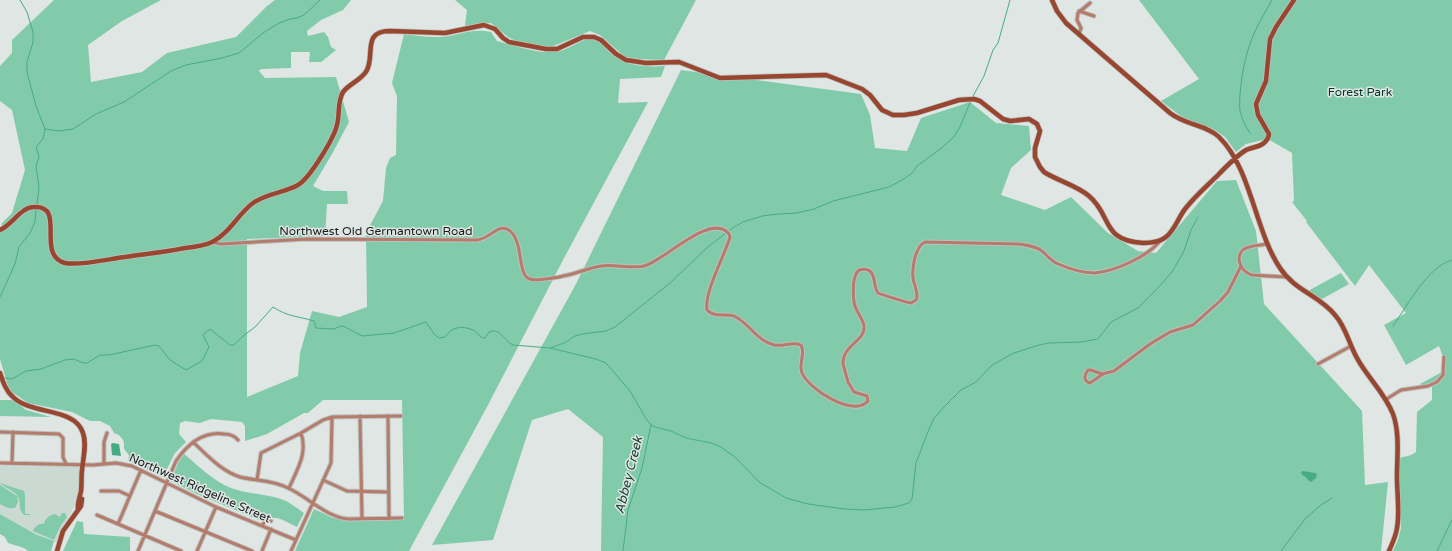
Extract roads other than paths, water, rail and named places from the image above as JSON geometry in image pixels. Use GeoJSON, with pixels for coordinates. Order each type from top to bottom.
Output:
{"type":"FeatureCollection","features":[{"type":"Feature","properties":{"kind":"main road"},"geometry":{"type":"LineString","coordinates":[[1052,0],[1060,16],[1174,116],[1184,122],[1214,133],[1224,143],[1235,159],[1276,262],[1286,277],[1294,285],[1326,306],[1341,322],[1351,346],[1364,370],[1394,415],[1397,444],[1398,522],[1395,536],[1389,551]]}},
{"type":"Feature","properties":{"kind":"main road"},"geometry":{"type":"LineString","coordinates":[[0,230],[7,226],[26,209],[33,207],[41,208],[48,213],[51,219],[52,226],[50,240],[52,252],[60,260],[69,263],[98,261],[165,252],[212,242],[224,233],[246,209],[255,202],[264,197],[292,188],[308,177],[336,129],[342,94],[368,69],[371,43],[378,34],[390,30],[445,33],[481,25],[493,28],[509,42],[546,49],[557,49],[583,37],[594,37],[601,40],[616,54],[626,60],[646,63],[679,62],[720,78],[826,76],[862,88],[870,95],[878,107],[893,115],[918,113],[960,100],[974,98],[1003,119],[1010,121],[1029,119],[1037,124],[1039,134],[1035,151],[1037,162],[1040,167],[1048,175],[1084,192],[1091,197],[1098,205],[1107,224],[1116,235],[1129,241],[1150,243],[1161,240],[1170,232],[1188,205],[1235,159],[1245,151],[1263,144],[1268,137],[1269,134],[1257,112],[1256,104],[1266,81],[1270,40],[1276,27],[1294,0]]}},
{"type":"Feature","properties":{"kind":"main road"},"geometry":{"type":"LineString","coordinates":[[0,373],[10,393],[20,403],[69,417],[81,428],[84,436],[81,493],[78,509],[63,531],[57,551]]}},
{"type":"Feature","properties":{"kind":"street"},"geometry":{"type":"LineString","coordinates":[[1079,34],[1081,28],[1077,18],[1079,11],[1090,3]]}},
{"type":"Feature","properties":{"kind":"street"},"geometry":{"type":"LineString","coordinates":[[1079,11],[1094,16]]}},
{"type":"Feature","properties":{"kind":"street","name":"Northwest Old Germantown Road"},"geometry":{"type":"LineString","coordinates":[[212,242],[220,244],[307,239],[477,240],[487,237],[500,228],[504,228],[511,232],[517,239],[525,274],[530,279],[535,280],[563,276],[600,266],[645,266],[698,233],[709,230],[724,229],[730,237],[707,302],[708,310],[714,314],[726,314],[736,317],[758,336],[770,343],[780,345],[796,343],[801,345],[803,351],[801,369],[804,376],[823,395],[849,405],[862,404],[868,400],[867,396],[854,392],[844,369],[842,359],[845,353],[858,339],[864,328],[864,325],[854,306],[855,278],[859,270],[866,270],[873,275],[876,289],[880,294],[911,303],[916,300],[917,297],[913,274],[917,253],[919,248],[925,242],[1019,244],[1031,246],[1042,252],[1056,263],[1093,273],[1131,262],[1152,249],[1161,240]]}},
{"type":"Feature","properties":{"kind":"street"},"geometry":{"type":"LineString","coordinates":[[1268,244],[1247,248],[1244,250],[1240,258],[1241,266],[1244,271],[1252,275],[1286,277]]}},
{"type":"Feature","properties":{"kind":"street"},"geometry":{"type":"LineString","coordinates":[[1103,374],[1088,370],[1084,375],[1087,382],[1090,383],[1103,374],[1114,371],[1150,344],[1170,332],[1195,324],[1228,292],[1241,266]]}},
{"type":"Feature","properties":{"kind":"street"},"geometry":{"type":"LineString","coordinates":[[1318,364],[1351,346]]}},
{"type":"Feature","properties":{"kind":"street"},"geometry":{"type":"LineString","coordinates":[[1385,400],[1401,390],[1428,386],[1437,382],[1443,375],[1444,357]]}},
{"type":"Feature","properties":{"kind":"street"},"geometry":{"type":"LineString","coordinates":[[360,416],[362,519]]}},
{"type":"Feature","properties":{"kind":"street"},"geometry":{"type":"LineString","coordinates":[[388,416],[389,518]]}},
{"type":"Feature","properties":{"kind":"street"},"geometry":{"type":"LineString","coordinates":[[257,480],[261,453],[323,420],[332,417],[401,416]]}},
{"type":"Feature","properties":{"kind":"street"},"geometry":{"type":"LineString","coordinates":[[291,551],[331,463],[332,417]]}},
{"type":"Feature","properties":{"kind":"street"},"geometry":{"type":"LineString","coordinates":[[0,432],[56,433],[62,436],[64,441],[63,457],[60,464]]}},
{"type":"Feature","properties":{"kind":"street"},"geometry":{"type":"LineString","coordinates":[[12,463],[13,432]]}},
{"type":"Feature","properties":{"kind":"street"},"geometry":{"type":"LineString","coordinates":[[104,463],[104,442],[107,433]]}},
{"type":"Feature","properties":{"kind":"street"},"geometry":{"type":"LineString","coordinates":[[138,551],[154,511],[180,456],[200,437],[215,433],[230,435],[238,440]]}},
{"type":"Feature","properties":{"kind":"street"},"geometry":{"type":"LineString","coordinates":[[289,488],[304,453],[304,443],[301,433]]}},
{"type":"Feature","properties":{"kind":"street"},"geometry":{"type":"LineString","coordinates":[[193,442],[209,458],[231,473],[289,488],[341,518],[402,518]]}},
{"type":"Feature","properties":{"kind":"street"},"geometry":{"type":"LineString","coordinates":[[63,457],[66,464]]}},
{"type":"Feature","properties":{"kind":"street","name":"Northwest Ridgeline Street"},"geometry":{"type":"LineString","coordinates":[[0,463],[124,464],[141,470],[216,507],[296,540]]}},
{"type":"Feature","properties":{"kind":"street"},"geometry":{"type":"LineString","coordinates":[[118,524],[141,470]]}},
{"type":"Feature","properties":{"kind":"street"},"geometry":{"type":"LineString","coordinates":[[323,480],[348,491],[388,492]]}},
{"type":"Feature","properties":{"kind":"street"},"geometry":{"type":"LineString","coordinates":[[102,491],[119,491],[130,496]]}},
{"type":"Feature","properties":{"kind":"street"},"geometry":{"type":"LineString","coordinates":[[198,551],[216,507]]}},
{"type":"Feature","properties":{"kind":"street"},"geometry":{"type":"LineString","coordinates":[[154,511],[252,551]]}},
{"type":"Feature","properties":{"kind":"street"},"geometry":{"type":"LineString","coordinates":[[97,515],[181,551]]}},
{"type":"Feature","properties":{"kind":"street"},"geometry":{"type":"LineString","coordinates":[[262,526],[265,520],[271,521]]}},
{"type":"Feature","properties":{"kind":"street"},"geometry":{"type":"LineString","coordinates":[[262,551],[271,529]]}},
{"type":"Feature","properties":{"kind":"waterway"},"geometry":{"type":"LineString","coordinates":[[20,0],[27,12],[33,32],[33,42],[27,62],[27,72],[36,106],[45,129],[43,139],[36,147],[39,157],[36,166],[39,187],[37,204]]}},
{"type":"Feature","properties":{"kind":"waterway"},"geometry":{"type":"LineString","coordinates":[[45,129],[59,131],[73,129],[96,114],[124,102],[171,71],[186,65],[239,53],[263,33],[279,23],[304,15],[320,0]]}},
{"type":"Feature","properties":{"kind":"waterway"},"geometry":{"type":"LineString","coordinates":[[972,98],[984,76],[993,50],[998,43],[1010,0]]}},
{"type":"Feature","properties":{"kind":"waterway"},"geometry":{"type":"LineString","coordinates":[[1250,133],[1240,111],[1242,77],[1252,38],[1272,0]]}},
{"type":"Feature","properties":{"kind":"waterway"},"geometry":{"type":"LineString","coordinates":[[551,348],[566,342],[575,336],[606,331],[615,327],[670,283],[709,246],[743,222],[762,216],[797,213],[814,209],[833,201],[889,187],[904,179],[912,173],[917,166],[953,138],[960,127],[971,100]]}},
{"type":"Feature","properties":{"kind":"waterway"},"geometry":{"type":"LineString","coordinates":[[0,297],[15,264],[19,247],[30,233],[35,222],[36,210]]}},
{"type":"Feature","properties":{"kind":"waterway","name":"Abbey Creek"},"geometry":{"type":"LineString","coordinates":[[4,378],[12,379],[26,371],[41,369],[65,360],[74,359],[87,363],[100,355],[109,355],[155,345],[159,346],[170,360],[186,370],[202,361],[209,347],[203,335],[210,329],[230,345],[234,345],[255,327],[273,307],[288,315],[314,321],[316,328],[334,329],[341,326],[362,336],[394,333],[426,322],[434,334],[439,338],[445,337],[454,329],[461,327],[473,330],[483,338],[485,338],[489,332],[496,331],[513,345],[550,348],[596,359],[606,363],[630,391],[651,425],[671,431],[686,438],[711,443],[721,447],[736,458],[759,482],[786,498],[808,504],[844,509],[864,510],[895,507],[909,503],[912,499],[916,463],[934,418],[961,390],[976,382],[992,365],[1014,353],[1049,343],[1081,342],[1098,339],[1111,322],[1138,308],[1172,272],[1184,251],[1191,230],[1198,217]]}},
{"type":"Feature","properties":{"kind":"waterway"},"geometry":{"type":"LineString","coordinates":[[1393,326],[1426,278],[1434,270],[1452,260]]}},
{"type":"Feature","properties":{"kind":"waterway","name":"Abbey Creek"},"geometry":{"type":"LineString","coordinates":[[623,551],[628,510],[642,468],[651,425]]}},
{"type":"Feature","properties":{"kind":"waterway","name":"Abbey Creek"},"geometry":{"type":"LineString","coordinates":[[1281,551],[1305,519],[1321,505],[1332,498]]}},
{"type":"Feature","properties":{"kind":"waterway"},"geometry":{"type":"LineString","coordinates":[[1437,551],[1452,520]]}},
{"type":"Feature","properties":{"kind":"park label","name":"Forest Park"},"geometry":{"type":"Point","coordinates":[1360,92]}}]}
